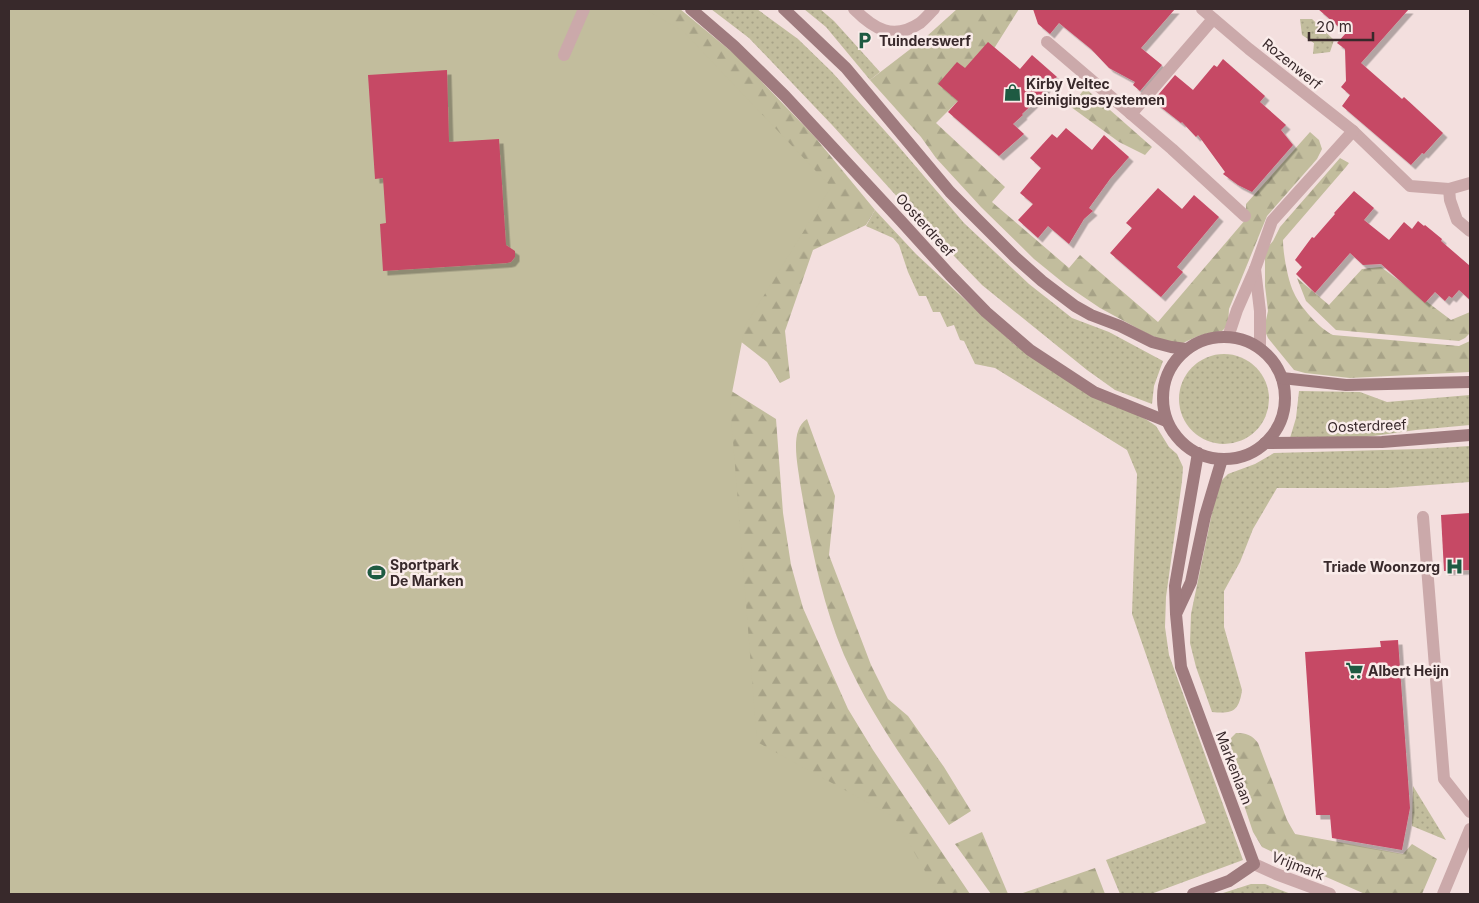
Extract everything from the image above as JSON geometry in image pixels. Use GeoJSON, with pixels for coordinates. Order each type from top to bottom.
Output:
{"type":"FeatureCollection","features":[{"type":"Feature","properties":{"kind":"main road","name":"Oosterdreef"},"geometry":{"type":"LineString","coordinates":[[691,9],[734,46],[785,96],[986,312],[1030,350],[1094,392],[1166,421]]}},
{"type":"Feature","properties":{"kind":"main road"},"geometry":{"type":"LineString","coordinates":[[784,9],[846,68],[950,192],[1042,282],[1075,306],[1091,314],[1152,342],[1186,349]]}},
{"type":"Feature","properties":{"kind":"main road"},"geometry":{"type":"LineString","coordinates":[[1239,338],[1260,348],[1273,362],[1282,378],[1285,401],[1283,413],[1273,434],[1265,443],[1250,454],[1222,459],[1198,454],[1188,448],[1172,431],[1166,421],[1163,408],[1164,382],[1176,358],[1186,349],[1206,339],[1239,338]]}},
{"type":"Feature","properties":{"kind":"main road"},"geometry":{"type":"LineString","coordinates":[[1282,378],[1346,385],[1470,382]]}},
{"type":"Feature","properties":{"kind":"main road","name":"Oosterdreef"},"geometry":{"type":"LineString","coordinates":[[1265,443],[1382,442],[1470,435]]}},
{"type":"Feature","properties":{"kind":"main road","name":"Markenlaan"},"geometry":{"type":"LineString","coordinates":[[1198,454],[1175,586],[1181,667],[1254,864]]}},
{"type":"Feature","properties":{"kind":"main road"},"geometry":{"type":"LineString","coordinates":[[1176,614],[1191,582],[1205,516],[1222,459]]}},
{"type":"Feature","properties":{"kind":"main road"},"geometry":{"type":"LineString","coordinates":[[1192,894],[1229,881],[1254,864]]}},
{"type":"Feature","properties":{"kind":"street"},"geometry":{"type":"LineString","coordinates":[[854,9],[878,28],[888,32],[903,31],[920,23],[934,9]]}},
{"type":"Feature","properties":{"kind":"street","name":"Rozenwerf"},"geometry":{"type":"LineString","coordinates":[[1202,9],[1353,131],[1410,186],[1449,189],[1470,183]]}},
{"type":"Feature","properties":{"kind":"street"},"geometry":{"type":"LineString","coordinates":[[564,55],[585,10]]}},
{"type":"Feature","properties":{"kind":"street"},"geometry":{"type":"LineString","coordinates":[[1130,114],[1213,19]]}},
{"type":"Feature","properties":{"kind":"street"},"geometry":{"type":"LineString","coordinates":[[1047,42],[1245,216]]}},
{"type":"Feature","properties":{"kind":"street"},"geometry":{"type":"LineString","coordinates":[[1228,337],[1272,221],[1353,131]]}},
{"type":"Feature","properties":{"kind":"street"},"geometry":{"type":"LineString","coordinates":[[1449,189],[1450,200],[1458,220],[1470,231]]}},
{"type":"Feature","properties":{"kind":"street"},"geometry":{"type":"LineString","coordinates":[[1255,269],[1260,311],[1260,348]]}},
{"type":"Feature","properties":{"kind":"street"},"geometry":{"type":"LineString","coordinates":[[1423,517],[1444,779],[1470,812]]}},
{"type":"Feature","properties":{"kind":"street"},"geometry":{"type":"LineString","coordinates":[[1443,894],[1470,828]]}},
{"type":"Feature","properties":{"kind":"street","name":"Vrijmark"},"geometry":{"type":"LineString","coordinates":[[1254,864],[1330,894]]}},
{"type":"Feature","properties":{"kind":"green space","name":"Sportpark De Marken"},"geometry":{"type":"Polygon","coordinates":[[[9,9],[644,9],[683,31],[831,187],[745,326],[730,403],[757,742],[894,817],[938,894],[9,894],[9,9]]]}},
{"type":"Feature","properties":{"kind":"green space"},"geometry":{"type":"Polygon","coordinates":[[[601,9],[680,9],[738,57],[814,136],[875,210],[866,225],[813,250],[785,331],[790,378],[780,383],[767,362],[726,330],[601,9]]]}},
{"type":"Feature","properties":{"kind":"green space"},"geometry":{"type":"Polygon","coordinates":[[[711,9],[757,9],[798,39],[832,72],[964,223],[1029,284],[1072,318],[1109,332],[1163,361],[1154,386],[1152,404],[1115,390],[1087,370],[982,285],[749,38],[711,9]]]}},
{"type":"Feature","properties":{"kind":"green space"},"geometry":{"type":"Polygon","coordinates":[[[804,9],[820,9],[834,21],[880,72],[870,80],[826,27],[804,9]]]}},
{"type":"Feature","properties":{"kind":"green space"},"geometry":{"type":"Polygon","coordinates":[[[957,9],[1019,9],[995,47],[964,82],[958,101],[936,123],[1005,187],[992,202],[1069,268],[1080,255],[1158,322],[1246,219],[1246,204],[1310,132],[1319,140],[1322,149],[1317,159],[1267,216],[1229,309],[1228,325],[1222,331],[1198,336],[1183,343],[1171,344],[1100,308],[1066,285],[1034,259],[981,207],[936,158],[921,137],[870,80],[926,37],[957,9]]]}},
{"type":"Feature","properties":{"kind":"green space"},"geometry":{"type":"Polygon","coordinates":[[[1300,19],[1312,19],[1334,40],[1330,52],[1313,54],[1314,43],[1302,35],[1300,19]]]}},
{"type":"Feature","properties":{"kind":"green space"},"geometry":{"type":"Polygon","coordinates":[[[1085,88],[1152,147],[1145,155],[1119,142],[1071,107],[1085,88]]]}},
{"type":"Feature","properties":{"kind":"green space"},"geometry":{"type":"Polygon","coordinates":[[[1340,158],[1349,163],[1283,240],[1288,275],[1297,299],[1317,323],[1333,335],[1459,346],[1470,341],[1470,372],[1350,378],[1305,373],[1294,370],[1268,338],[1264,329],[1268,311],[1265,286],[1265,250],[1273,241],[1280,227],[1340,158]]]}},
{"type":"Feature","properties":{"kind":"green space"},"geometry":{"type":"Polygon","coordinates":[[[875,210],[916,254],[1015,345],[1156,426],[1169,447],[1177,454],[1183,467],[1166,597],[1165,627],[1169,655],[1243,860],[1151,894],[1120,894],[1106,860],[1206,823],[1132,614],[1137,474],[1127,450],[995,368],[975,364],[964,341],[960,340],[954,325],[947,327],[940,312],[933,312],[926,296],[919,296],[899,245],[893,238],[866,226],[875,210]]]}},
{"type":"Feature","properties":{"kind":"green space"},"geometry":{"type":"Polygon","coordinates":[[[1381,267],[1451,320],[1470,312],[1470,333],[1459,341],[1336,330],[1306,301],[1297,278],[1329,305],[1362,269],[1381,267]]]}},
{"type":"Feature","properties":{"kind":"green space"},"geometry":{"type":"Polygon","coordinates":[[[1224,354],[1241,357],[1256,367],[1266,382],[1269,399],[1266,416],[1256,431],[1241,441],[1224,444],[1207,441],[1192,431],[1182,416],[1179,399],[1182,382],[1192,367],[1207,357],[1224,354]]]}},
{"type":"Feature","properties":{"kind":"green space"},"geometry":{"type":"Polygon","coordinates":[[[709,377],[776,419],[783,513],[791,565],[803,608],[848,709],[873,750],[970,894],[912,894],[740,756],[709,377]]]}},
{"type":"Feature","properties":{"kind":"green space"},"geometry":{"type":"Polygon","coordinates":[[[1299,391],[1360,392],[1387,402],[1470,395],[1470,425],[1352,439],[1290,438],[1296,418],[1299,391]]]}},
{"type":"Feature","properties":{"kind":"green space"},"geometry":{"type":"Polygon","coordinates":[[[807,419],[835,496],[829,555],[871,665],[888,699],[908,716],[944,767],[971,811],[949,825],[906,763],[866,700],[836,634],[817,570],[800,483],[796,439],[801,424],[807,419]]]}},
{"type":"Feature","properties":{"kind":"green space"},"geometry":{"type":"Polygon","coordinates":[[[1470,446],[1470,482],[1388,488],[1277,488],[1253,529],[1240,562],[1224,591],[1224,627],[1242,690],[1241,697],[1233,710],[1229,712],[1212,712],[1196,667],[1190,643],[1191,614],[1218,484],[1228,474],[1255,464],[1274,453],[1470,446]]]}},
{"type":"Feature","properties":{"kind":"green space"},"geometry":{"type":"Polygon","coordinates":[[[1236,733],[1248,735],[1258,743],[1287,820],[1295,834],[1403,854],[1412,844],[1437,859],[1422,894],[1365,894],[1262,847],[1253,832],[1224,745],[1236,733]]]}},
{"type":"Feature","properties":{"kind":"green space"},"geometry":{"type":"Polygon","coordinates":[[[1413,786],[1446,840],[1412,826],[1413,786]]]}},
{"type":"Feature","properties":{"kind":"green space"},"geometry":{"type":"Polygon","coordinates":[[[982,832],[1008,894],[991,894],[955,844],[982,832]]]}},
{"type":"Feature","properties":{"kind":"green space"},"geometry":{"type":"Polygon","coordinates":[[[1095,868],[1105,894],[1020,894],[1095,868]]]}},
{"type":"Feature","properties":{"kind":"green space"},"geometry":{"type":"Polygon","coordinates":[[[1251,884],[1265,884],[1291,894],[1220,894],[1251,884]]]}},
{"type":"Feature","properties":{"kind":"building"},"geometry":{"type":"Polygon","coordinates":[[[1033,9],[1175,9],[1141,48],[1162,65],[1140,91],[1133,85],[1135,82],[1109,68],[1091,49],[1059,23],[1050,34],[1038,24],[1033,9]]]}},
{"type":"Feature","properties":{"kind":"building"},"geometry":{"type":"Polygon","coordinates":[[[1318,9],[1409,9],[1361,63],[1402,99],[1404,97],[1443,133],[1411,165],[1342,106],[1350,95],[1341,87],[1346,81],[1345,49],[1337,43],[1346,33],[1318,9]]]}},
{"type":"Feature","properties":{"kind":"building"},"geometry":{"type":"Polygon","coordinates":[[[988,42],[1020,69],[1032,55],[1057,77],[1049,82],[1040,97],[1013,124],[1024,134],[999,156],[948,112],[958,101],[938,84],[957,62],[965,68],[988,42]]]}},
{"type":"Feature","properties":{"kind":"building"},"geometry":{"type":"Polygon","coordinates":[[[1223,59],[1265,96],[1260,102],[1286,125],[1281,130],[1293,145],[1252,192],[1223,174],[1225,172],[1198,135],[1196,137],[1182,122],[1153,101],[1175,75],[1193,90],[1214,65],[1217,67],[1223,59]]]}},
{"type":"Feature","properties":{"kind":"building"},"geometry":{"type":"Polygon","coordinates":[[[447,70],[449,142],[499,139],[506,245],[515,251],[515,257],[511,262],[507,263],[383,271],[380,224],[386,223],[383,178],[375,179],[368,75],[447,70]]]}},
{"type":"Feature","properties":{"kind":"building"},"geometry":{"type":"Polygon","coordinates":[[[1066,128],[1092,150],[1104,135],[1129,157],[1089,208],[1093,211],[1084,219],[1069,244],[1048,226],[1038,238],[1018,220],[1033,204],[1020,193],[1041,168],[1030,158],[1052,134],[1057,138],[1066,128]]]}},
{"type":"Feature","properties":{"kind":"building"},"geometry":{"type":"Polygon","coordinates":[[[1158,188],[1182,209],[1194,195],[1219,217],[1177,267],[1183,272],[1161,297],[1110,253],[1132,228],[1126,223],[1158,188]]]}},
{"type":"Feature","properties":{"kind":"building"},"geometry":{"type":"Polygon","coordinates":[[[1354,191],[1374,208],[1364,220],[1389,240],[1404,222],[1412,229],[1418,221],[1442,239],[1441,241],[1470,266],[1470,300],[1459,290],[1452,298],[1449,296],[1445,301],[1435,292],[1425,303],[1381,264],[1363,265],[1350,253],[1315,293],[1296,274],[1302,267],[1295,260],[1312,237],[1314,238],[1354,191]]]}},
{"type":"Feature","properties":{"kind":"building"},"geometry":{"type":"Polygon","coordinates":[[[1470,513],[1470,570],[1444,571],[1441,515],[1470,513]]]}},
{"type":"Feature","properties":{"kind":"building"},"geometry":{"type":"Polygon","coordinates":[[[1398,640],[1410,808],[1402,850],[1332,838],[1330,815],[1316,815],[1305,652],[1381,647],[1380,641],[1398,640]]]}},
{"type":"Feature","properties":{"kind":"place","name":"Tuinderswerf"},"geometry":{"type":"Point","coordinates":[865,41]}},
{"type":"Feature","properties":{"kind":"place","name":"Kirby Veltec Reinigingssystemen"},"geometry":{"type":"Point","coordinates":[1012,92]}},
{"type":"Feature","properties":{"kind":"place","name":"Triade Woonzorg"},"geometry":{"type":"Point","coordinates":[1454,567]}},
{"type":"Feature","properties":{"kind":"place","name":"Sportpark De Marken"},"geometry":{"type":"Point","coordinates":[376,573]}},
{"type":"Feature","properties":{"kind":"place","name":"Albert Heijn"},"geometry":{"type":"Point","coordinates":[1354,671]}}]}
